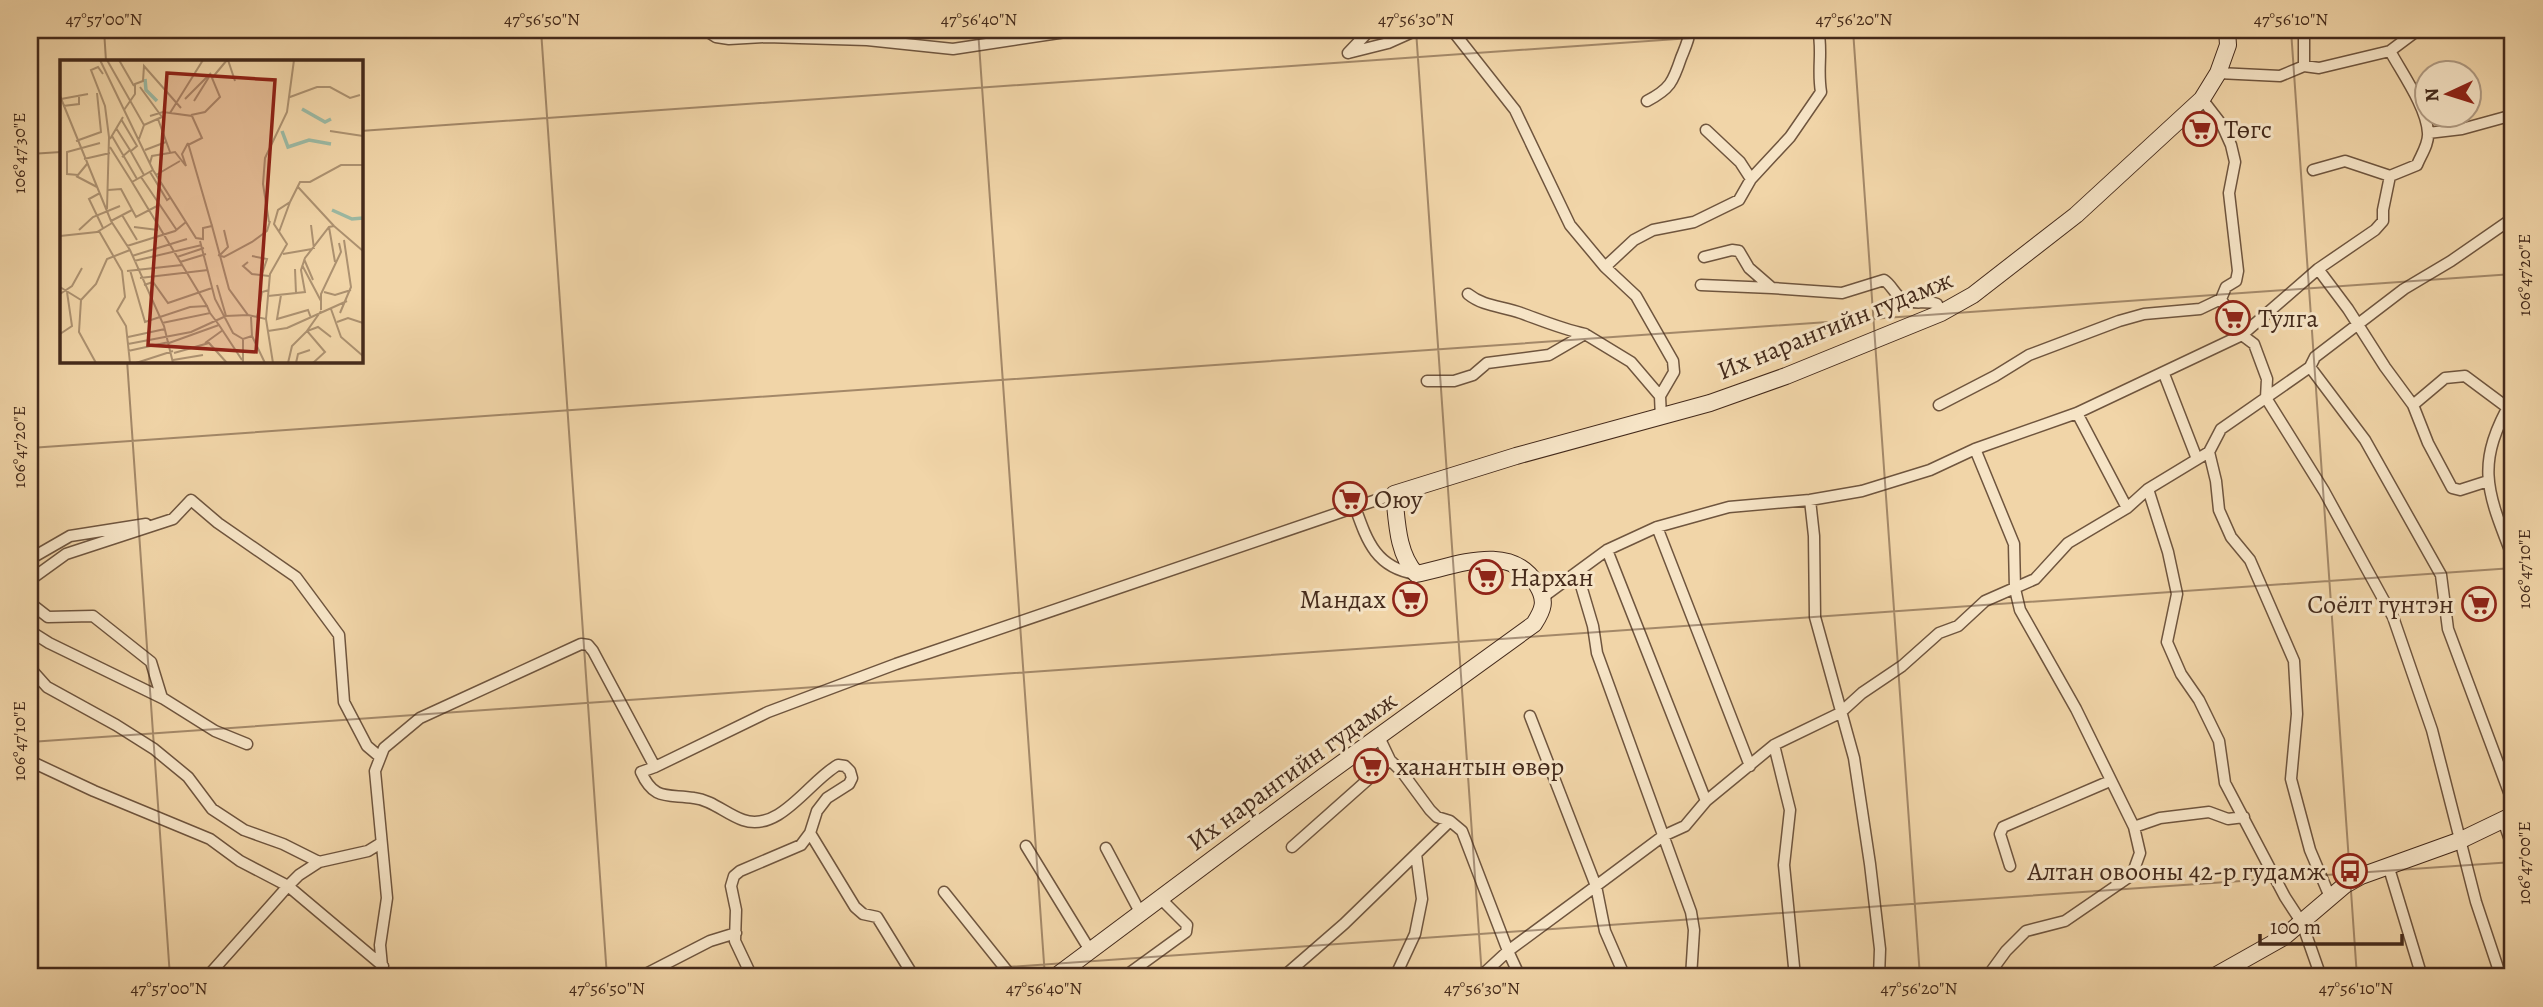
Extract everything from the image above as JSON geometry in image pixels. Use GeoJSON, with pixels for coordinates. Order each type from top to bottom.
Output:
{"type":"FeatureCollection","features":[{"type":"Feature","properties":{"kind":"main road","name":"Их нарангийн гудамж"},"geometry":{"type":"LineString","coordinates":[[1394,494],[1516,456],[1661,418],[1786,376],[1941,313],[1973,295],[2029,254],[2160,140],[2202,99],[2218,73],[2228,45],[2227,30]]}},
{"type":"Feature","properties":{"kind":"main road"},"geometry":{"type":"LineString","coordinates":[[1394,494],[1399,538],[1407,564],[1416,574],[1486,559],[1503,559],[1525,569],[1544,597]]}},
{"type":"Feature","properties":{"kind":"main road","name":"Их нарангийн гудамж"},"geometry":{"type":"LineString","coordinates":[[1055,977],[1534,624],[1544,605],[1544,597]]}},
{"type":"Feature","properties":{"kind":"main road"},"geometry":{"type":"LineString","coordinates":[[2213,977],[2284,936],[2330,897],[2361,876],[2461,840],[2508,817]]}},
{"type":"Feature","properties":{"kind":"street"},"geometry":{"type":"LineString","coordinates":[[705,30],[716,37],[729,40],[766,37],[867,40],[953,49],[1079,30]]}},
{"type":"Feature","properties":{"kind":"street"},"geometry":{"type":"LineString","coordinates":[[1370,30],[1348,53],[1388,43],[1417,30]]}},
{"type":"Feature","properties":{"kind":"street"},"geometry":{"type":"LineString","coordinates":[[1452,30],[1514,110],[1570,225],[1605,267],[1636,296],[1673,361],[1674,372],[1660,396],[1661,418]]}},
{"type":"Feature","properties":{"kind":"street"},"geometry":{"type":"LineString","coordinates":[[1647,101],[1665,92],[1676,77],[1690,30]]}},
{"type":"Feature","properties":{"kind":"street"},"geometry":{"type":"LineString","coordinates":[[1605,267],[1634,240],[1653,230],[1694,222],[1739,200],[1751,179],[1790,137],[1821,92],[1818,72],[1821,42],[1818,30]]}},
{"type":"Feature","properties":{"kind":"street"},"geometry":{"type":"LineString","coordinates":[[2304,30],[2304,66]]}},
{"type":"Feature","properties":{"kind":"street"},"geometry":{"type":"LineString","coordinates":[[2218,73],[2280,76],[2304,66],[2319,68],[2390,51],[2418,30]]}},
{"type":"Feature","properties":{"kind":"street"},"geometry":{"type":"LineString","coordinates":[[2313,170],[2345,161],[2390,176],[2417,165],[2428,133],[2421,108],[2390,51]]}},
{"type":"Feature","properties":{"kind":"street"},"geometry":{"type":"LineString","coordinates":[[1939,405],[2029,355],[2119,321],[2144,314],[2200,309],[2221,299],[2226,287],[2236,281],[2238,271],[2229,193],[2235,162],[2222,125],[2202,99]]}},
{"type":"Feature","properties":{"kind":"street"},"geometry":{"type":"LineString","coordinates":[[2428,133],[2462,128],[2513,115]]}},
{"type":"Feature","properties":{"kind":"street"},"geometry":{"type":"LineString","coordinates":[[1706,130],[1740,162],[1751,179]]}},
{"type":"Feature","properties":{"kind":"street"},"geometry":{"type":"LineString","coordinates":[[1544,597],[1607,550],[1657,527],[1729,507],[1810,500],[1862,491],[1930,470],[1975,449],[2077,414],[2164,374],[2242,335],[2318,269],[2375,230],[2383,221],[2382,210],[2390,176]]}},
{"type":"Feature","properties":{"kind":"street"},"geometry":{"type":"LineString","coordinates":[[1480,977],[1507,951],[1663,836],[1685,826],[1706,802],[1774,745],[1840,713],[1861,693],[1902,666],[1939,633],[1958,626],[1985,601],[2035,579],[2068,543],[2127,508],[2148,489],[2209,452],[2221,429],[2310,366],[2315,357],[2357,324],[2404,289],[2451,261],[2513,218]]}},
{"type":"Feature","properties":{"kind":"street"},"geometry":{"type":"LineString","coordinates":[[1704,257],[1738,251],[1749,268],[1772,288]]}},
{"type":"Feature","properties":{"kind":"street"},"geometry":{"type":"LineString","coordinates":[[2318,269],[2413,405],[2428,443],[2452,488],[2460,490],[2488,481]]}},
{"type":"Feature","properties":{"kind":"street"},"geometry":{"type":"LineString","coordinates":[[1701,285],[1842,293],[1884,280],[1890,283],[1900,298],[1907,302],[1929,301],[1937,304],[1941,313]]}},
{"type":"Feature","properties":{"kind":"street"},"geometry":{"type":"LineString","coordinates":[[1468,295],[1478,302],[1519,312],[1557,328],[1585,334],[1631,362],[1660,396]]}},
{"type":"Feature","properties":{"kind":"street"},"geometry":{"type":"LineString","coordinates":[[2221,299],[2242,335],[2254,344],[2267,379],[2266,398],[2324,491],[2393,617],[2432,730],[2476,902],[2501,977]]}},
{"type":"Feature","properties":{"kind":"street"},"geometry":{"type":"LineString","coordinates":[[1427,381],[1454,381],[1473,375],[1486,363],[1549,355],[1585,334]]}},
{"type":"Feature","properties":{"kind":"street"},"geometry":{"type":"LineString","coordinates":[[2310,366],[2365,439],[2441,575],[2448,629],[2513,803]]}},
{"type":"Feature","properties":{"kind":"street"},"geometry":{"type":"LineString","coordinates":[[2164,374],[2197,459]]}},
{"type":"Feature","properties":{"kind":"street"},"geometry":{"type":"LineString","coordinates":[[2413,405],[2445,378],[2465,376],[2510,403],[2490,448],[2488,481],[2492,504],[2513,558]]}},
{"type":"Feature","properties":{"kind":"street"},"geometry":{"type":"LineString","coordinates":[[2077,414],[2127,508]]}},
{"type":"Feature","properties":{"kind":"street"},"geometry":{"type":"LineString","coordinates":[[1975,449],[2014,544],[2015,589],[2020,610],[2076,709],[2134,827],[2140,853],[2132,875],[2066,921],[2026,931],[2007,950],[1987,977]]}},
{"type":"Feature","properties":{"kind":"street"},"geometry":{"type":"LineString","coordinates":[[2209,452],[2219,510],[2231,537],[2250,560],[2294,661],[2297,714],[2291,779],[2311,850],[2330,897]]}},
{"type":"Feature","properties":{"kind":"street"},"geometry":{"type":"LineString","coordinates":[[2148,489],[2168,552],[2177,594],[2167,642],[2181,674],[2199,700],[2219,741],[2225,783],[2285,897],[2302,922],[2321,977]]}},
{"type":"Feature","properties":{"kind":"street"},"geometry":{"type":"LineString","coordinates":[[752,977],[735,940],[736,910],[731,886],[734,876],[801,845],[810,833],[817,811],[827,798],[849,784],[852,778],[850,771],[845,766],[838,765],[830,769],[785,811],[773,818],[745,821],[707,801],[655,793],[647,786],[640,772],[768,712],[884,669],[1394,494]]}},
{"type":"Feature","properties":{"kind":"street"},"geometry":{"type":"LineString","coordinates":[[30,580],[66,554],[173,519],[191,500],[218,523],[296,577],[339,635],[344,702],[367,747],[380,757]]}},
{"type":"Feature","properties":{"kind":"street"},"geometry":{"type":"LineString","coordinates":[[1810,500],[1814,536],[1815,617],[1854,758],[1880,949],[1879,977]]}},
{"type":"Feature","properties":{"kind":"street"},"geometry":{"type":"LineString","coordinates":[[1355,507],[1371,546],[1399,571],[1416,574]]}},
{"type":"Feature","properties":{"kind":"street"},"geometry":{"type":"LineString","coordinates":[[30,559],[70,537],[173,519]]}},
{"type":"Feature","properties":{"kind":"street"},"geometry":{"type":"LineString","coordinates":[[1657,527],[1750,766]]}},
{"type":"Feature","properties":{"kind":"street"},"geometry":{"type":"LineString","coordinates":[[1607,550],[1706,802]]}},
{"type":"Feature","properties":{"kind":"street"},"geometry":{"type":"LineString","coordinates":[[1577,572],[1593,626],[1597,653],[1691,912],[1694,930],[1691,977]]}},
{"type":"Feature","properties":{"kind":"street"},"geometry":{"type":"LineString","coordinates":[[30,603],[48,617],[93,615],[151,662],[162,698]]}},
{"type":"Feature","properties":{"kind":"street"},"geometry":{"type":"LineString","coordinates":[[30,631],[162,698],[215,731],[247,744]]}},
{"type":"Feature","properties":{"kind":"street"},"geometry":{"type":"LineString","coordinates":[[383,971],[380,945],[387,898],[375,771],[384,747],[420,718],[581,644],[588,645],[655,767]]}},
{"type":"Feature","properties":{"kind":"street"},"geometry":{"type":"LineString","coordinates":[[30,668],[47,687],[107,719],[154,749],[188,777],[212,808],[223,816],[244,830],[283,844],[319,862]]}},
{"type":"Feature","properties":{"kind":"street"},"geometry":{"type":"LineString","coordinates":[[1530,716],[1596,886],[1605,931],[1625,977]]}},
{"type":"Feature","properties":{"kind":"street"},"geometry":{"type":"LineString","coordinates":[[1379,737],[1390,760],[1437,817],[1450,821],[1462,831],[1507,951],[1520,977]]}},
{"type":"Feature","properties":{"kind":"street"},"geometry":{"type":"LineString","coordinates":[[1774,745],[1780,779],[1790,810],[1784,865],[1795,977]]}},
{"type":"Feature","properties":{"kind":"street"},"geometry":{"type":"LineString","coordinates":[[1292,847],[1390,760]]}},
{"type":"Feature","properties":{"kind":"street"},"geometry":{"type":"LineString","coordinates":[[30,761],[210,839],[240,861],[288,886],[383,971]]}},
{"type":"Feature","properties":{"kind":"street"},"geometry":{"type":"LineString","coordinates":[[2010,866],[2000,834],[2003,827],[2110,781]]}},
{"type":"Feature","properties":{"kind":"street"},"geometry":{"type":"LineString","coordinates":[[2134,827],[2160,818],[2209,812],[2228,819],[2244,817]]}},
{"type":"Feature","properties":{"kind":"street"},"geometry":{"type":"LineString","coordinates":[[2508,817],[2513,849]]}},
{"type":"Feature","properties":{"kind":"street"},"geometry":{"type":"LineString","coordinates":[[1283,977],[1344,924],[1450,821]]}},
{"type":"Feature","properties":{"kind":"street"},"geometry":{"type":"LineString","coordinates":[[810,833],[855,907],[863,914],[877,917],[914,977]]}},
{"type":"Feature","properties":{"kind":"street"},"geometry":{"type":"LineString","coordinates":[[207,977],[299,875],[319,862],[368,851],[381,843]]}},
{"type":"Feature","properties":{"kind":"street"},"geometry":{"type":"LineString","coordinates":[[1026,846],[1091,952]]}},
{"type":"Feature","properties":{"kind":"street"},"geometry":{"type":"LineString","coordinates":[[1106,848],[1140,914]]}},
{"type":"Feature","properties":{"kind":"street"},"geometry":{"type":"LineString","coordinates":[[1395,977],[1415,934],[1422,899],[1416,854]]}},
{"type":"Feature","properties":{"kind":"street"},"geometry":{"type":"LineString","coordinates":[[2388,865],[2423,977]]}},
{"type":"Feature","properties":{"kind":"street"},"geometry":{"type":"LineString","coordinates":[[944,892],[1012,977]]}},
{"type":"Feature","properties":{"kind":"street"},"geometry":{"type":"LineString","coordinates":[[1124,977],[1186,932],[1187,925],[1161,899]]}},
{"type":"Feature","properties":{"kind":"street"},"geometry":{"type":"LineString","coordinates":[[640,977],[710,941],[736,933]]}},
{"type":"Feature","properties":{"kind":"place","name":"Төгс"},"geometry":{"type":"Point","coordinates":[2200,129]}},
{"type":"Feature","properties":{"kind":"place","name":"Тулга"},"geometry":{"type":"Point","coordinates":[2233,318]}},
{"type":"Feature","properties":{"kind":"place","name":"Оюу"},"geometry":{"type":"Point","coordinates":[1350,499]}},
{"type":"Feature","properties":{"kind":"place","name":"Нархан"},"geometry":{"type":"Point","coordinates":[1486,577]}},
{"type":"Feature","properties":{"kind":"place","name":"Мандах"},"geometry":{"type":"Point","coordinates":[1410,599]}},
{"type":"Feature","properties":{"kind":"place","name":"Соёлт гүнтэн"},"geometry":{"type":"Point","coordinates":[2479,604]}},
{"type":"Feature","properties":{"kind":"place","name":"ханантын өвөр"},"geometry":{"type":"Point","coordinates":[1371,766]}},
{"type":"Feature","properties":{"kind":"place","name":"Алтан овооны 42-р гудамж"},"geometry":{"type":"Point","coordinates":[2350,871]}}]}
